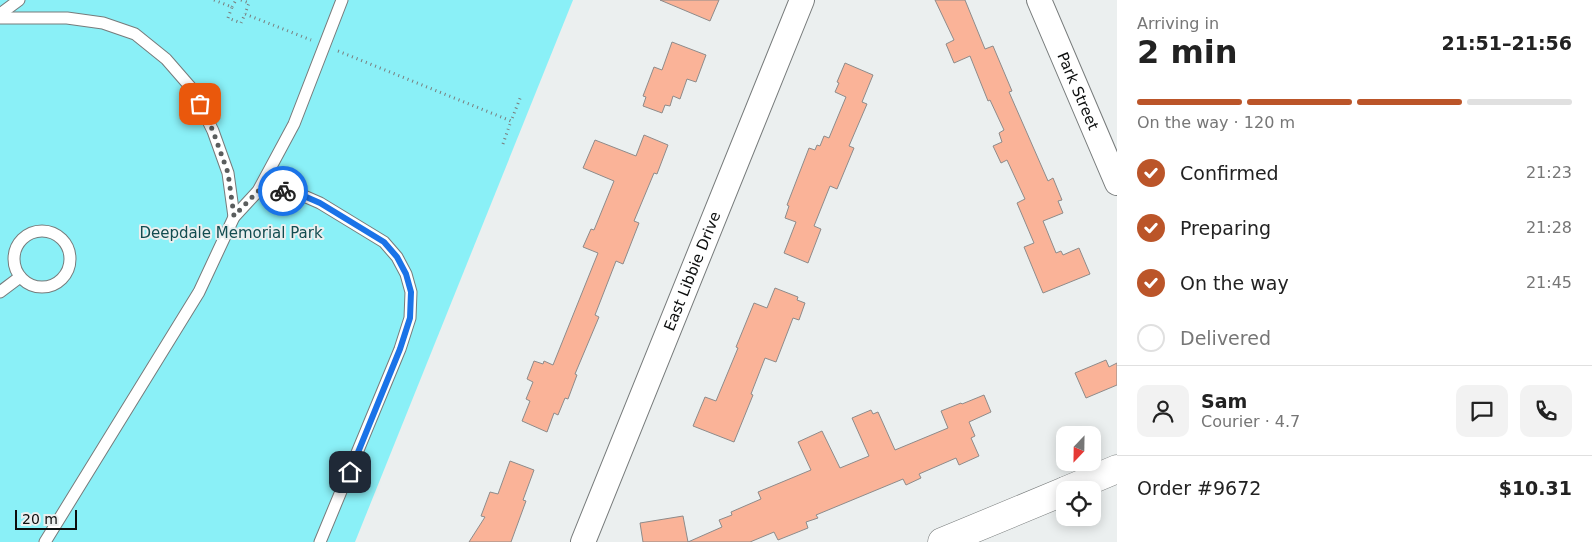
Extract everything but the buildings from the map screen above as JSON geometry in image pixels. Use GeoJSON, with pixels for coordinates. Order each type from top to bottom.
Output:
{"type":"FeatureCollection","features":[{"type":"Feature","properties":{"kind":"street","name":"East Libbie Drive"},"geometry":{"type":"LineString","coordinates":[[583,542],[802,0]]}},
{"type":"Feature","properties":{"kind":"street","name":"Park Street"},"geometry":{"type":"LineString","coordinates":[[1039,0],[1117,183]]}},
{"type":"Feature","properties":{"kind":"street"},"geometry":{"type":"LineString","coordinates":[[1088,481],[1117,469]]}},
{"type":"Feature","properties":{"kind":"street"},"geometry":{"type":"LineString","coordinates":[[942,542],[1056,494]]}},
{"type":"Feature","properties":{"kind":"lane"},"geometry":{"type":"LineString","coordinates":[[0,14],[19,0]]}},
{"type":"Feature","properties":{"kind":"lane"},"geometry":{"type":"LineString","coordinates":[[45,542],[199,292],[234,216],[258,191],[294,124],[342,0]]}},
{"type":"Feature","properties":{"kind":"lane"},"geometry":{"type":"LineString","coordinates":[[0,18],[67,18],[103,23],[135,34],[166,60],[193,90],[213,131],[228,173],[234,216]]}},
{"type":"Feature","properties":{"kind":"lane"},"geometry":{"type":"LineString","coordinates":[[258,191],[285,191],[304,196],[320,203],[384,242],[397,257],[406,274],[411,292],[410,318],[400,349],[320,542]]}},
{"type":"Feature","properties":{"kind":"lane"},"geometry":{"type":"LineString","coordinates":[[33,232],[50,232],[58,236],[65,243],[69,251],[70,260],[68,270],[63,278],[55,284],[46,287],[36,287],[20,277],[15,269],[13,260],[18,243],[25,236],[33,232]]}},
{"type":"Feature","properties":{"kind":"lane"},"geometry":{"type":"LineString","coordinates":[[0,292],[20,277]]}},
{"type":"Feature","properties":{"kind":"path"},"geometry":{"type":"LineString","coordinates":[[214,0],[232,8]]}},
{"type":"Feature","properties":{"kind":"path"},"geometry":{"type":"LineString","coordinates":[[236,0],[228,18],[241,23],[249,3],[241,0]]}},
{"type":"Feature","properties":{"kind":"path"},"geometry":{"type":"LineString","coordinates":[[245,14],[511,121]]}},
{"type":"Feature","properties":{"kind":"path"},"geometry":{"type":"LineString","coordinates":[[503,144],[521,96]]}},
{"type":"Feature","properties":{"kind":"green space","name":"Deepdale Memorial Park"},"geometry":{"type":"Polygon","coordinates":[[[0,0],[573,0],[355,542],[0,542],[0,0]]]}},
{"type":"Feature","properties":{"kind":"way so far"},"geometry":{"type":"LineString","coordinates":[[200,104],[213,131],[228,173],[234,216],[258,191],[283,191]]}},
{"type":"Feature","properties":{"kind":"route"},"geometry":{"type":"LineString","coordinates":[[283,191],[304,196],[320,203],[384,242],[397,257],[406,274],[411,292],[410,318],[400,349],[350,472]]}}]}
